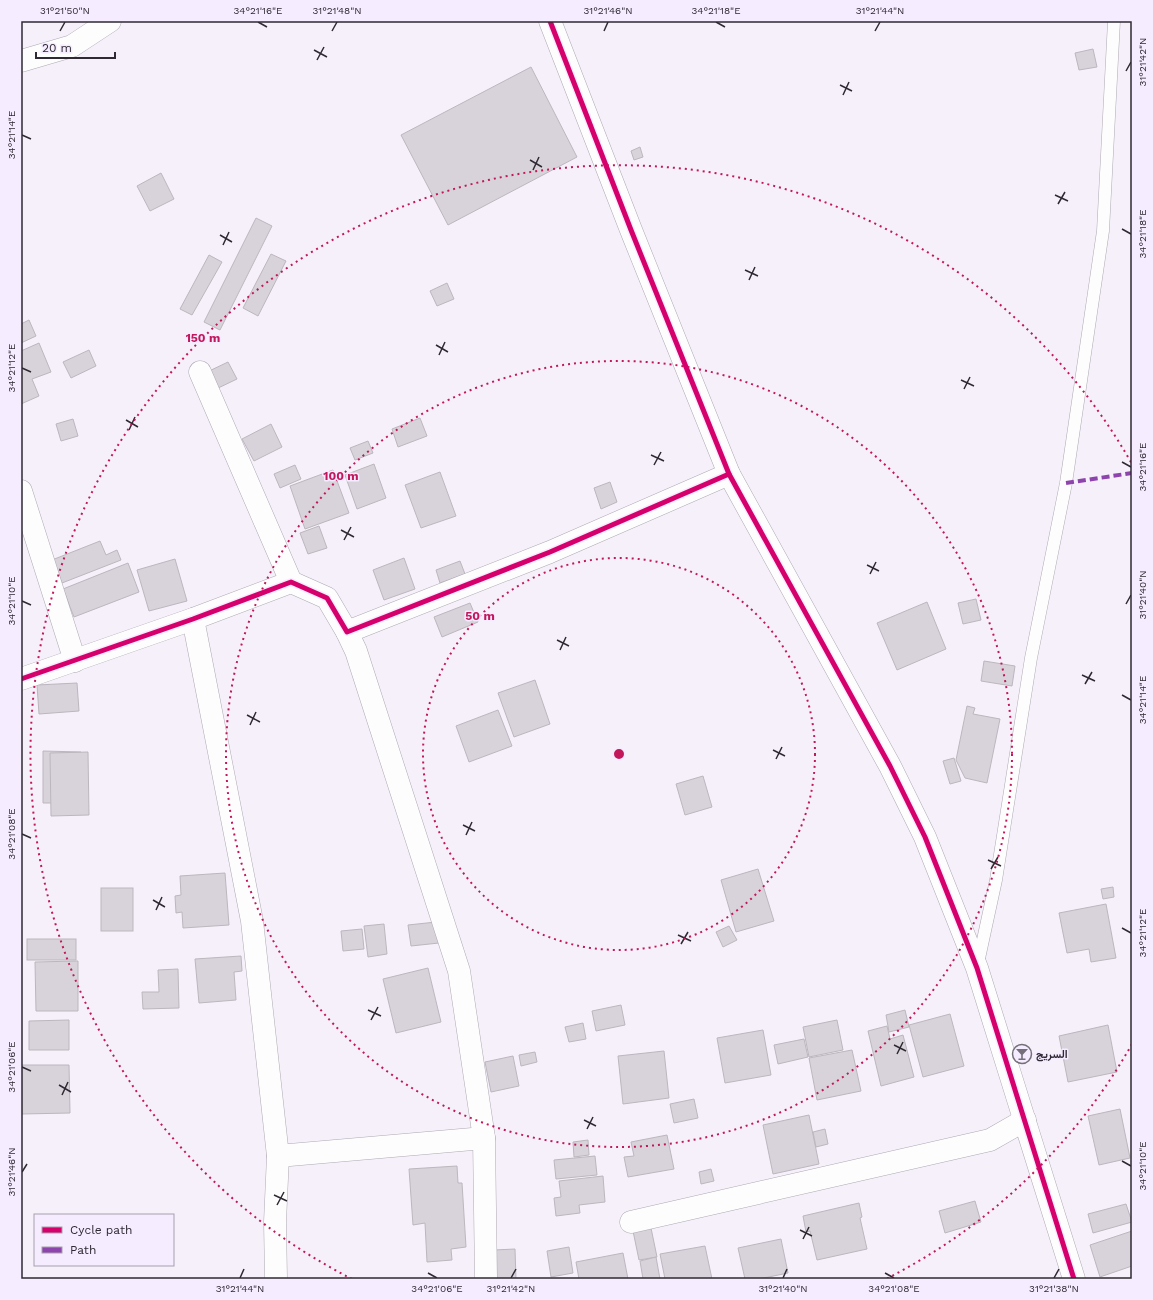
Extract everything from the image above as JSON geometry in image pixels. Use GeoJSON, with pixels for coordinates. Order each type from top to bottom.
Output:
{"type":"FeatureCollection","features":[{"type":"Feature","properties":{"kind":"street"},"geometry":{"type":"LineString","coordinates":[[21,61],[72,46],[110,21]]}},
{"type":"Feature","properties":{"kind":"street"},"geometry":{"type":"LineString","coordinates":[[550,21],[728,474],[890,766],[925,837],[976,968],[1074,1279]]}},
{"type":"Feature","properties":{"kind":"street"},"geometry":{"type":"LineString","coordinates":[[200,372],[291,582],[327,598],[347,632],[356,651],[459,971],[484,1138],[486,1279]]}},
{"type":"Feature","properties":{"kind":"street"},"geometry":{"type":"LineString","coordinates":[[347,632],[550,552],[728,474]]}},
{"type":"Feature","properties":{"kind":"street"},"geometry":{"type":"LineString","coordinates":[[21,491],[75,661]]}},
{"type":"Feature","properties":{"kind":"street"},"geometry":{"type":"LineString","coordinates":[[21,679],[193,619],[291,582]]}},
{"type":"Feature","properties":{"kind":"street"},"geometry":{"type":"LineString","coordinates":[[193,619],[252,921],[278,1156],[275,1222],[276,1279]]}},
{"type":"Feature","properties":{"kind":"street"},"geometry":{"type":"LineString","coordinates":[[631,1222],[990,1140],[1025,1120]]}},
{"type":"Feature","properties":{"kind":"street"},"geometry":{"type":"LineString","coordinates":[[278,1156],[484,1138]]}},
{"type":"Feature","properties":{"kind":"lane"},"geometry":{"type":"LineString","coordinates":[[976,968],[996,880],[1031,658],[1066,483],[1103,231],[1114,21]]}},
{"type":"Feature","properties":{"kind":"building"},"geometry":{"type":"Polygon","coordinates":[[[1093,49],[1097,67],[1079,70],[1075,53],[1093,49]]]}},
{"type":"Feature","properties":{"kind":"building"},"geometry":{"type":"Polygon","coordinates":[[[531,67],[577,157],[448,225],[401,135],[531,67]]]}},
{"type":"Feature","properties":{"kind":"building"},"geometry":{"type":"Polygon","coordinates":[[[640,147],[643,157],[634,160],[631,151],[640,147]]]}},
{"type":"Feature","properties":{"kind":"building"},"geometry":{"type":"Polygon","coordinates":[[[161,173],[174,199],[150,211],[137,186],[161,173]]]}},
{"type":"Feature","properties":{"kind":"building"},"geometry":{"type":"Polygon","coordinates":[[[256,218],[272,226],[220,330],[204,322],[256,218]]]}},
{"type":"Feature","properties":{"kind":"building"},"geometry":{"type":"Polygon","coordinates":[[[271,254],[286,261],[258,316],[243,308],[271,254]]]}},
{"type":"Feature","properties":{"kind":"building"},"geometry":{"type":"Polygon","coordinates":[[[209,255],[222,262],[192,315],[180,309],[209,255]]]}},
{"type":"Feature","properties":{"kind":"building"},"geometry":{"type":"Polygon","coordinates":[[[447,283],[454,299],[437,306],[430,291],[447,283]]]}},
{"type":"Feature","properties":{"kind":"building"},"geometry":{"type":"Polygon","coordinates":[[[29,320],[36,336],[21,343],[21,324],[29,320]]]}},
{"type":"Feature","properties":{"kind":"building"},"geometry":{"type":"Polygon","coordinates":[[[39,343],[51,372],[32,379],[39,396],[21,404],[21,351],[39,343]]]}},
{"type":"Feature","properties":{"kind":"building"},"geometry":{"type":"Polygon","coordinates":[[[89,350],[96,366],[71,378],[63,362],[89,350]]]}},
{"type":"Feature","properties":{"kind":"building"},"geometry":{"type":"Polygon","coordinates":[[[228,362],[237,379],[214,390],[205,373],[228,362]]]}},
{"type":"Feature","properties":{"kind":"building"},"geometry":{"type":"Polygon","coordinates":[[[420,418],[427,436],[398,447],[392,429],[420,418]]]}},
{"type":"Feature","properties":{"kind":"building"},"geometry":{"type":"Polygon","coordinates":[[[73,419],[78,436],[61,441],[56,424],[73,419]]]}},
{"type":"Feature","properties":{"kind":"building"},"geometry":{"type":"Polygon","coordinates":[[[271,424],[282,447],[254,461],[242,439],[271,424]]]}},
{"type":"Feature","properties":{"kind":"building"},"geometry":{"type":"Polygon","coordinates":[[[368,441],[373,453],[355,460],[350,448],[368,441]]]}},
{"type":"Feature","properties":{"kind":"building"},"geometry":{"type":"Polygon","coordinates":[[[374,464],[386,498],[357,509],[345,475],[374,464]]]}},
{"type":"Feature","properties":{"kind":"building"},"geometry":{"type":"Polygon","coordinates":[[[295,465],[301,479],[280,488],[274,474],[295,465]]]}},
{"type":"Feature","properties":{"kind":"building"},"geometry":{"type":"Polygon","coordinates":[[[333,470],[349,513],[305,529],[290,486],[333,470]]]}},
{"type":"Feature","properties":{"kind":"building"},"geometry":{"type":"Polygon","coordinates":[[[440,472],[456,516],[421,528],[405,485],[440,472]]]}},
{"type":"Feature","properties":{"kind":"building"},"geometry":{"type":"Polygon","coordinates":[[[610,482],[617,502],[601,509],[594,488],[610,482]]]}},
{"type":"Feature","properties":{"kind":"building"},"geometry":{"type":"Polygon","coordinates":[[[319,526],[327,548],[308,554],[300,533],[319,526]]]}},
{"type":"Feature","properties":{"kind":"building"},"geometry":{"type":"Polygon","coordinates":[[[100,541],[106,555],[117,550],[121,560],[62,583],[52,560],[100,541]]]}},
{"type":"Feature","properties":{"kind":"building"},"geometry":{"type":"Polygon","coordinates":[[[404,558],[415,589],[384,600],[373,570],[404,558]]]}},
{"type":"Feature","properties":{"kind":"building"},"geometry":{"type":"Polygon","coordinates":[[[175,559],[187,601],[149,611],[137,570],[175,559]]]}},
{"type":"Feature","properties":{"kind":"building"},"geometry":{"type":"Polygon","coordinates":[[[460,561],[465,574],[440,583],[436,570],[460,561]]]}},
{"type":"Feature","properties":{"kind":"building"},"geometry":{"type":"Polygon","coordinates":[[[128,563],[139,592],[74,617],[63,589],[128,563]]]}},
{"type":"Feature","properties":{"kind":"building"},"geometry":{"type":"Polygon","coordinates":[[[976,599],[981,620],[963,624],[958,603],[976,599]]]}},
{"type":"Feature","properties":{"kind":"building"},"geometry":{"type":"Polygon","coordinates":[[[927,602],[946,649],[897,670],[877,623],[927,602]]]}},
{"type":"Feature","properties":{"kind":"building"},"geometry":{"type":"Polygon","coordinates":[[[470,603],[478,622],[442,637],[434,617],[470,603]]]}},
{"type":"Feature","properties":{"kind":"building"},"geometry":{"type":"Polygon","coordinates":[[[984,661],[1015,666],[1012,686],[981,681],[984,661]]]}},
{"type":"Feature","properties":{"kind":"building"},"geometry":{"type":"Polygon","coordinates":[[[535,680],[550,724],[514,737],[498,693],[535,680]]]}},
{"type":"Feature","properties":{"kind":"building"},"geometry":{"type":"Polygon","coordinates":[[[77,683],[79,711],[39,714],[37,685],[77,683]]]}},
{"type":"Feature","properties":{"kind":"building"},"geometry":{"type":"Polygon","coordinates":[[[967,706],[975,708],[973,714],[1000,719],[987,783],[965,778],[956,760],[967,706]]]}},
{"type":"Feature","properties":{"kind":"building"},"geometry":{"type":"Polygon","coordinates":[[[498,710],[512,746],[469,762],[456,726],[498,710]]]}},
{"type":"Feature","properties":{"kind":"building"},"geometry":{"type":"Polygon","coordinates":[[[43,751],[81,752],[81,803],[43,803],[43,751]]]}},
{"type":"Feature","properties":{"kind":"building"},"geometry":{"type":"Polygon","coordinates":[[[88,752],[89,815],[51,816],[50,753],[88,752]]]}},
{"type":"Feature","properties":{"kind":"building"},"geometry":{"type":"Polygon","coordinates":[[[954,758],[961,781],[950,784],[943,761],[954,758]]]}},
{"type":"Feature","properties":{"kind":"building"},"geometry":{"type":"Polygon","coordinates":[[[703,776],[712,807],[685,815],[676,784],[703,776]]]}},
{"type":"Feature","properties":{"kind":"building"},"geometry":{"type":"Polygon","coordinates":[[[758,869],[774,921],[736,932],[721,880],[758,869]]]}},
{"type":"Feature","properties":{"kind":"building"},"geometry":{"type":"Polygon","coordinates":[[[225,873],[229,925],[183,928],[182,912],[176,913],[175,896],[181,895],[180,876],[225,873]]]}},
{"type":"Feature","properties":{"kind":"building"},"geometry":{"type":"Polygon","coordinates":[[[1113,887],[1114,897],[1103,899],[1101,889],[1113,887]]]}},
{"type":"Feature","properties":{"kind":"building"},"geometry":{"type":"Polygon","coordinates":[[[101,888],[133,888],[133,931],[101,931],[101,888]]]}},
{"type":"Feature","properties":{"kind":"building"},"geometry":{"type":"Polygon","coordinates":[[[1106,904],[1116,958],[1091,962],[1089,949],[1067,953],[1059,913],[1106,904]]]}},
{"type":"Feature","properties":{"kind":"building"},"geometry":{"type":"Polygon","coordinates":[[[436,922],[439,943],[411,946],[408,925],[436,922]]]}},
{"type":"Feature","properties":{"kind":"building"},"geometry":{"type":"Polygon","coordinates":[[[384,924],[387,954],[368,957],[364,926],[384,924]]]}},
{"type":"Feature","properties":{"kind":"building"},"geometry":{"type":"Polygon","coordinates":[[[729,926],[737,940],[723,947],[716,932],[729,926]]]}},
{"type":"Feature","properties":{"kind":"building"},"geometry":{"type":"Polygon","coordinates":[[[362,929],[364,949],[343,951],[341,931],[362,929]]]}},
{"type":"Feature","properties":{"kind":"building"},"geometry":{"type":"Polygon","coordinates":[[[27,939],[76,939],[76,960],[27,960],[27,939]]]}},
{"type":"Feature","properties":{"kind":"building"},"geometry":{"type":"Polygon","coordinates":[[[241,956],[242,971],[234,972],[236,1000],[199,1003],[195,959],[241,956]]]}},
{"type":"Feature","properties":{"kind":"building"},"geometry":{"type":"Polygon","coordinates":[[[78,961],[78,1011],[36,1011],[35,962],[78,961]]]}},
{"type":"Feature","properties":{"kind":"building"},"geometry":{"type":"Polygon","coordinates":[[[428,968],[441,1022],[396,1033],[383,979],[428,968]]]}},
{"type":"Feature","properties":{"kind":"building"},"geometry":{"type":"Polygon","coordinates":[[[178,969],[179,1008],[143,1009],[142,992],[159,992],[158,970],[178,969]]]}},
{"type":"Feature","properties":{"kind":"building"},"geometry":{"type":"Polygon","coordinates":[[[621,1005],[625,1025],[596,1031],[592,1011],[621,1005]]]}},
{"type":"Feature","properties":{"kind":"building"},"geometry":{"type":"Polygon","coordinates":[[[905,1010],[909,1027],[889,1032],[886,1015],[905,1010]]]}},
{"type":"Feature","properties":{"kind":"building"},"geometry":{"type":"Polygon","coordinates":[[[950,1014],[964,1066],[923,1077],[909,1025],[950,1014]]]}},
{"type":"Feature","properties":{"kind":"building"},"geometry":{"type":"Polygon","coordinates":[[[69,1020],[69,1050],[29,1050],[29,1021],[69,1020]]]}},
{"type":"Feature","properties":{"kind":"building"},"geometry":{"type":"Polygon","coordinates":[[[837,1020],[843,1050],[809,1057],[803,1027],[837,1020]]]}},
{"type":"Feature","properties":{"kind":"building"},"geometry":{"type":"Polygon","coordinates":[[[583,1023],[586,1039],[569,1042],[565,1027],[583,1023]]]}},
{"type":"Feature","properties":{"kind":"building"},"geometry":{"type":"Polygon","coordinates":[[[1108,1025],[1117,1072],[1068,1082],[1059,1036],[1108,1025]]]}},
{"type":"Feature","properties":{"kind":"building"},"geometry":{"type":"Polygon","coordinates":[[[887,1026],[890,1039],[903,1035],[914,1077],[881,1086],[868,1031],[887,1026]]]}},
{"type":"Feature","properties":{"kind":"building"},"geometry":{"type":"Polygon","coordinates":[[[763,1030],[771,1075],[725,1083],[717,1038],[763,1030]]]}},
{"type":"Feature","properties":{"kind":"building"},"geometry":{"type":"Polygon","coordinates":[[[804,1039],[808,1057],[778,1064],[774,1045],[804,1039]]]}},
{"type":"Feature","properties":{"kind":"building"},"geometry":{"type":"Polygon","coordinates":[[[852,1050],[861,1091],[817,1100],[809,1058],[852,1050]]]}},
{"type":"Feature","properties":{"kind":"building"},"geometry":{"type":"Polygon","coordinates":[[[664,1051],[669,1098],[623,1104],[618,1056],[664,1051]]]}},
{"type":"Feature","properties":{"kind":"building"},"geometry":{"type":"Polygon","coordinates":[[[535,1052],[537,1062],[521,1066],[519,1055],[535,1052]]]}},
{"type":"Feature","properties":{"kind":"building"},"geometry":{"type":"Polygon","coordinates":[[[513,1056],[519,1086],[491,1092],[485,1062],[513,1056]]]}},
{"type":"Feature","properties":{"kind":"building"},"geometry":{"type":"Polygon","coordinates":[[[22,1065],[69,1065],[70,1113],[22,1114],[22,1065]]]}},
{"type":"Feature","properties":{"kind":"building"},"geometry":{"type":"Polygon","coordinates":[[[694,1099],[698,1118],[674,1123],[670,1104],[694,1099]]]}},
{"type":"Feature","properties":{"kind":"building"},"geometry":{"type":"Polygon","coordinates":[[[1120,1109],[1130,1158],[1099,1165],[1088,1116],[1120,1109]]]}},
{"type":"Feature","properties":{"kind":"building"},"geometry":{"type":"Polygon","coordinates":[[[809,1115],[819,1164],[773,1174],[763,1125],[809,1115]]]}},
{"type":"Feature","properties":{"kind":"building"},"geometry":{"type":"Polygon","coordinates":[[[825,1129],[828,1144],[816,1147],[813,1132],[825,1129]]]}},
{"type":"Feature","properties":{"kind":"building"},"geometry":{"type":"Polygon","coordinates":[[[667,1135],[674,1169],[628,1177],[624,1157],[634,1156],[631,1142],[667,1135]]]}},
{"type":"Feature","properties":{"kind":"building"},"geometry":{"type":"Polygon","coordinates":[[[588,1140],[589,1155],[574,1157],[573,1142],[588,1140]]]}},
{"type":"Feature","properties":{"kind":"building"},"geometry":{"type":"Polygon","coordinates":[[[595,1156],[597,1175],[556,1179],[554,1160],[595,1156]]]}},
{"type":"Feature","properties":{"kind":"building"},"geometry":{"type":"Polygon","coordinates":[[[457,1166],[458,1183],[462,1183],[466,1247],[451,1249],[452,1260],[427,1262],[425,1223],[413,1225],[409,1169],[457,1166]]]}},
{"type":"Feature","properties":{"kind":"building"},"geometry":{"type":"Polygon","coordinates":[[[711,1169],[714,1181],[701,1184],[699,1172],[711,1169]]]}},
{"type":"Feature","properties":{"kind":"building"},"geometry":{"type":"Polygon","coordinates":[[[603,1176],[605,1202],[579,1205],[580,1213],[556,1216],[554,1198],[561,1197],[559,1181],[603,1176]]]}},
{"type":"Feature","properties":{"kind":"building"},"geometry":{"type":"Polygon","coordinates":[[[975,1201],[981,1222],[945,1233],[939,1211],[975,1201]]]}},
{"type":"Feature","properties":{"kind":"building"},"geometry":{"type":"Polygon","coordinates":[[[859,1203],[862,1217],[860,1218],[867,1249],[817,1260],[810,1231],[806,1232],[803,1216],[859,1203]]]}},
{"type":"Feature","properties":{"kind":"building"},"geometry":{"type":"Polygon","coordinates":[[[1126,1204],[1132,1222],[1093,1233],[1088,1214],[1126,1204]]]}},
{"type":"Feature","properties":{"kind":"building"},"geometry":{"type":"Polygon","coordinates":[[[651,1228],[657,1257],[639,1260],[633,1231],[651,1228]]]}},
{"type":"Feature","properties":{"kind":"building"},"geometry":{"type":"Polygon","coordinates":[[[1132,1231],[1132,1266],[1100,1277],[1090,1245],[1132,1231]]]}},
{"type":"Feature","properties":{"kind":"building"},"geometry":{"type":"Polygon","coordinates":[[[781,1239],[788,1273],[759,1279],[745,1279],[738,1248],[781,1239]]]}},
{"type":"Feature","properties":{"kind":"building"},"geometry":{"type":"Polygon","coordinates":[[[705,1246],[712,1279],[665,1279],[660,1254],[705,1246]]]}},
{"type":"Feature","properties":{"kind":"building"},"geometry":{"type":"Polygon","coordinates":[[[569,1247],[573,1273],[551,1277],[547,1251],[569,1247]]]}},
{"type":"Feature","properties":{"kind":"building"},"geometry":{"type":"Polygon","coordinates":[[[515,1249],[516,1279],[494,1279],[494,1250],[515,1249]]]}},
{"type":"Feature","properties":{"kind":"building"},"geometry":{"type":"Polygon","coordinates":[[[623,1253],[628,1279],[579,1279],[576,1262],[623,1253]]]}},
{"type":"Feature","properties":{"kind":"building"},"geometry":{"type":"Polygon","coordinates":[[[656,1257],[660,1279],[643,1279],[640,1261],[656,1257]]]}},
{"type":"Feature","properties":{"kind":"marked path"},"geometry":{"type":"LineString","coordinates":[[1066,483],[1132,473]]}},
{"type":"Feature","properties":{"kind":"cycle path"},"geometry":{"type":"LineString","coordinates":[[550,21],[631,230],[729,474],[890,766],[925,837],[977,968],[1074,1279]]}},
{"type":"Feature","properties":{"kind":"cycle path"},"geometry":{"type":"LineString","coordinates":[[21,679],[193,619],[291,582],[327,598],[347,632],[550,552],[729,474]]}},
{"type":"Feature","properties":{"kind":"place","name":"السريج"},"geometry":{"type":"Point","coordinates":[1022,1054]}}]}
